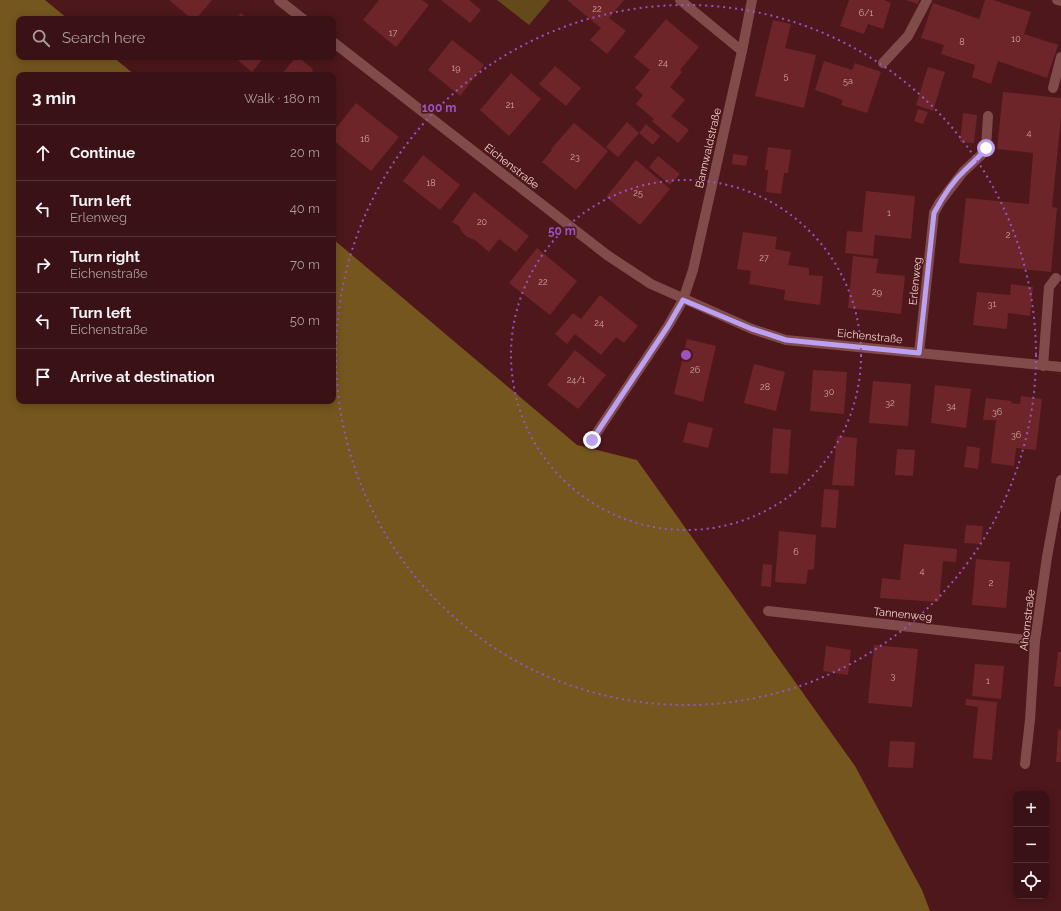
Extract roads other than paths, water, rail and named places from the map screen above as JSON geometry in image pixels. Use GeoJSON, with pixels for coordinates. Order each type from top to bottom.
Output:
{"type":"FeatureCollection","features":[{"type":"Feature","properties":{"kind":"street"},"geometry":{"type":"LineString","coordinates":[[279,0],[299,16]]}},
{"type":"Feature","properties":{"kind":"street"},"geometry":{"type":"LineString","coordinates":[[680,0],[742,51]]}},
{"type":"Feature","properties":{"kind":"street","name":"Bannwaldstraße"},"geometry":{"type":"LineString","coordinates":[[683,300],[693,270],[752,0]]}},
{"type":"Feature","properties":{"kind":"street"},"geometry":{"type":"LineString","coordinates":[[883,63],[908,36],[927,0]]}},
{"type":"Feature","properties":{"kind":"street"},"geometry":{"type":"LineString","coordinates":[[1057,0],[1061,1]]}},
{"type":"Feature","properties":{"kind":"street","name":"Eichenstraße"},"geometry":{"type":"LineString","coordinates":[[336,44],[607,255],[650,284],[683,300],[752,329],[786,340],[1061,367]]}},
{"type":"Feature","properties":{"kind":"street"},"geometry":{"type":"LineString","coordinates":[[1053,88],[1061,57]]}},
{"type":"Feature","properties":{"kind":"street","name":"Erlenweg"},"geometry":{"type":"LineString","coordinates":[[919,353],[934,213],[940,202],[962,172],[981,155],[986,148],[988,116]]}},
{"type":"Feature","properties":{"kind":"street"},"geometry":{"type":"LineString","coordinates":[[1043,366],[1049,287],[1056,278]]}},
{"type":"Feature","properties":{"kind":"street"},"geometry":{"type":"LineString","coordinates":[[592,440],[668,326],[683,300]]}},
{"type":"Feature","properties":{"kind":"street","name":"Ahornstraße"},"geometry":{"type":"LineString","coordinates":[[1025,764],[1030,720],[1035,641],[1047,557],[1061,480]]}},
{"type":"Feature","properties":{"kind":"street","name":"Tannenweg"},"geometry":{"type":"LineString","coordinates":[[768,611],[1035,641]]}}]}
